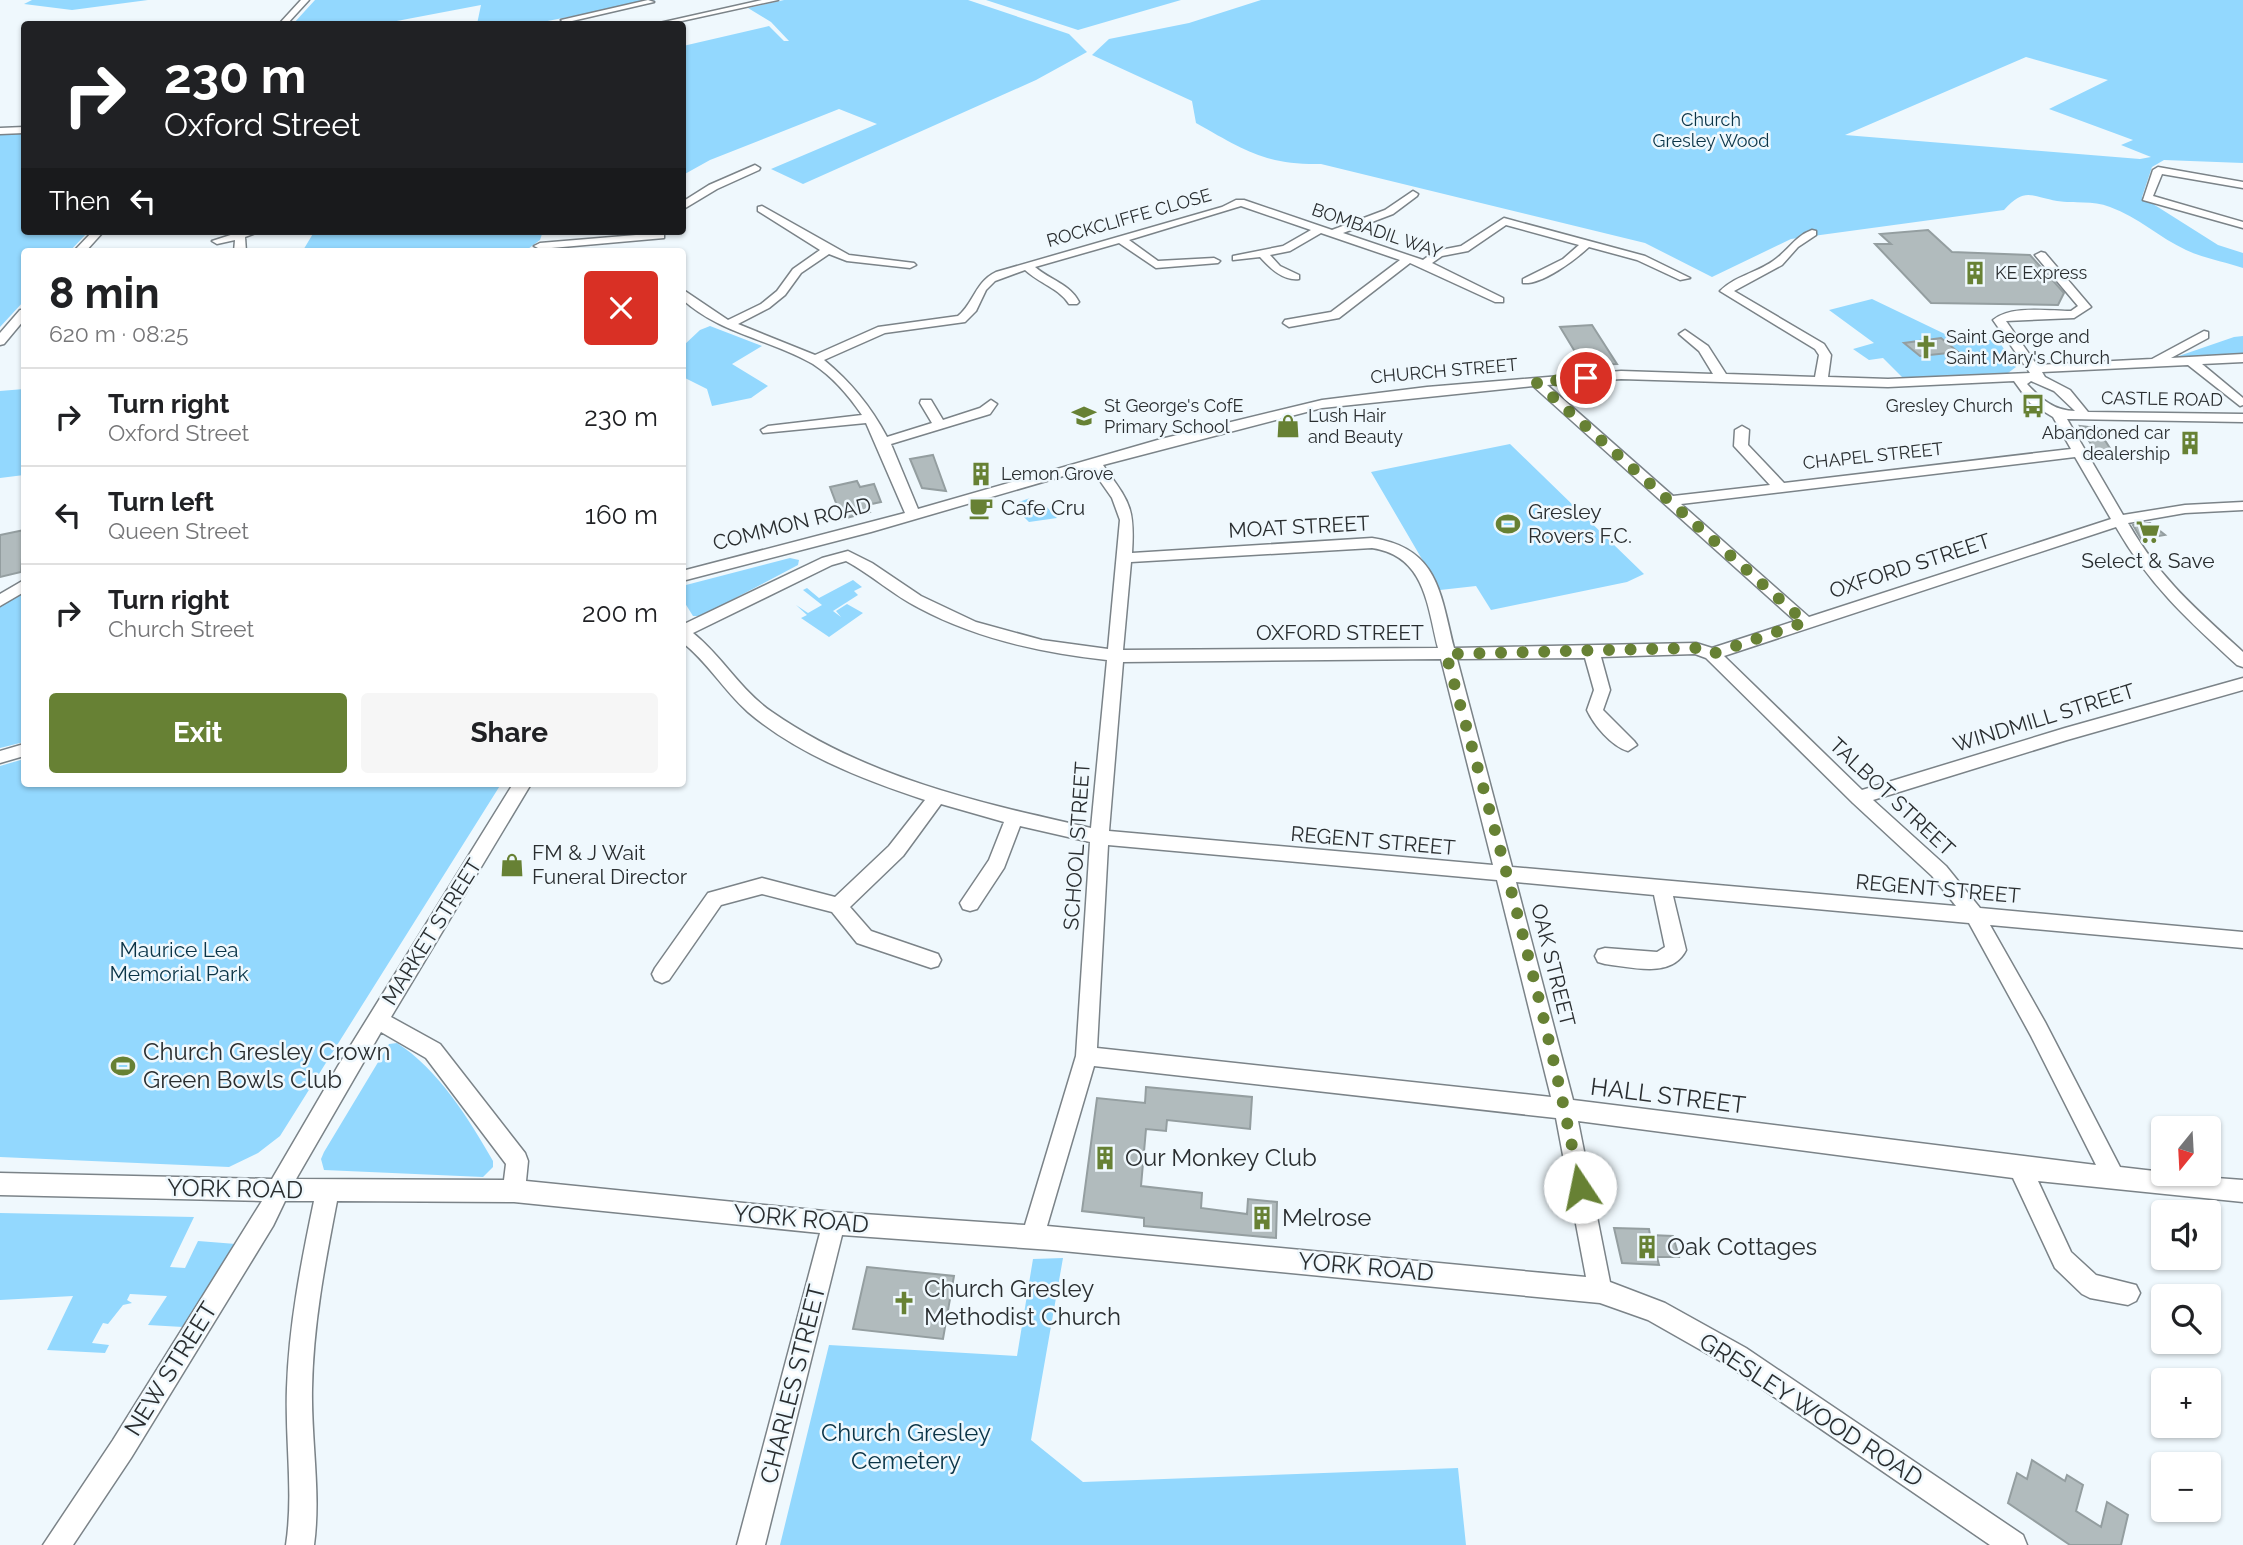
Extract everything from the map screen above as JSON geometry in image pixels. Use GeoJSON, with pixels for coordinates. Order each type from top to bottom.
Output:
{"type":"FeatureCollection","features":[{"type":"Feature","properties":{"kind":"street"},"geometry":{"type":"LineString","coordinates":[[286,21],[305,0]]}},
{"type":"Feature","properties":{"kind":"street"},"geometry":{"type":"LineString","coordinates":[[673,21],[774,0]]}},
{"type":"Feature","properties":{"kind":"street"},"geometry":{"type":"LineString","coordinates":[[572,21],[650,2]]}},
{"type":"Feature","properties":{"kind":"street"},"geometry":{"type":"LineString","coordinates":[[0,131],[21,130]]}},
{"type":"Feature","properties":{"kind":"street"},"geometry":{"type":"LineString","coordinates":[[686,204],[737,172],[755,168]]}},
{"type":"Feature","properties":{"kind":"street"},"geometry":{"type":"LineString","coordinates":[[2243,185],[2158,170],[2147,198],[2243,225]]}},
{"type":"Feature","properties":{"kind":"street"},"geometry":{"type":"LineString","coordinates":[[1333,233],[1389,212],[1413,194]]}},
{"type":"Feature","properties":{"kind":"street","name":"BOMBADIL WAY"},"geometry":{"type":"LineString","coordinates":[[1240,202],[1409,258],[1499,300]]}},
{"type":"Feature","properties":{"kind":"street","name":"ROCKCLIFFE CLOSE"},"geometry":{"type":"LineString","coordinates":[[816,360],[882,331],[961,319],[970,314],[978,290],[987,279],[1226,209],[1240,202]]}},
{"type":"Feature","properties":{"kind":"street"},"geometry":{"type":"LineString","coordinates":[[762,209],[828,250],[847,258],[892,260],[910,265]]}},
{"type":"Feature","properties":{"kind":"street"},"geometry":{"type":"LineString","coordinates":[[1424,264],[1439,253],[1464,249],[1504,221],[1641,258],[1684,278]]}},
{"type":"Feature","properties":{"kind":"street"},"geometry":{"type":"LineString","coordinates":[[772,227],[785,222]]}},
{"type":"Feature","properties":{"kind":"street"},"geometry":{"type":"LineString","coordinates":[[1237,258],[1286,249],[1320,229]]}},
{"type":"Feature","properties":{"kind":"street"},"geometry":{"type":"LineString","coordinates":[[1812,233],[1794,245],[1778,263],[1762,268],[1726,291],[1819,347],[1825,355],[1821,380]]}},
{"type":"Feature","properties":{"kind":"street"},"geometry":{"type":"LineString","coordinates":[[83,248],[95,235]]}},
{"type":"Feature","properties":{"kind":"street"},"geometry":{"type":"LineString","coordinates":[[217,241],[240,235],[240,248]]}},
{"type":"Feature","properties":{"kind":"street"},"geometry":{"type":"LineString","coordinates":[[540,246],[578,239],[634,235]]}},
{"type":"Feature","properties":{"kind":"street"},"geometry":{"type":"LineString","coordinates":[[1120,239],[1156,265],[1214,261]]}},
{"type":"Feature","properties":{"kind":"street"},"geometry":{"type":"LineString","coordinates":[[1527,281],[1567,261],[1588,242]]}},
{"type":"Feature","properties":{"kind":"street"},"geometry":{"type":"LineString","coordinates":[[727,325],[765,306],[781,293],[797,271],[828,250]]}},
{"type":"Feature","properties":{"kind":"street"},"geometry":{"type":"LineString","coordinates":[[1263,254],[1276,268],[1295,277]]}},
{"type":"Feature","properties":{"kind":"street"},"geometry":{"type":"LineString","coordinates":[[2041,255],[2085,307],[2074,314],[2007,316],[1999,320],[2032,378],[2059,415],[2118,521],[2157,579],[2243,661]]}},
{"type":"Feature","properties":{"kind":"street"},"geometry":{"type":"LineString","coordinates":[[1289,323],[1335,315],[1409,258]]}},
{"type":"Feature","properties":{"kind":"street","name":"ROCKCLIFFE CLOSE"},"geometry":{"type":"LineString","coordinates":[[1027,266],[1044,281],[1068,292],[1073,302]]}},
{"type":"Feature","properties":{"kind":"street"},"geometry":{"type":"LineString","coordinates":[[688,307],[816,360],[840,378],[872,418],[912,515]]}},
{"type":"Feature","properties":{"kind":"street"},"geometry":{"type":"LineString","coordinates":[[0,341],[21,316]]}},
{"type":"Feature","properties":{"kind":"street"},"geometry":{"type":"LineString","coordinates":[[1685,334],[1704,349],[1721,376]]}},
{"type":"Feature","properties":{"kind":"street"},"geometry":{"type":"LineString","coordinates":[[2155,362],[2204,335]]}},
{"type":"Feature","properties":{"kind":"street"},"geometry":{"type":"LineString","coordinates":[[2032,378],[2155,362],[2243,358]]}},
{"type":"Feature","properties":{"kind":"street"},"geometry":{"type":"LineString","coordinates":[[2190,360],[2240,402]]}},
{"type":"Feature","properties":{"kind":"street","name":"CHURCH STREET"},"geometry":{"type":"LineString","coordinates":[[912,515],[1237,423],[1322,404],[1621,375],[1888,383],[2032,378]]}},
{"type":"Feature","properties":{"kind":"street"},"geometry":{"type":"LineString","coordinates":[[2032,378],[2075,400],[2082,411],[2081,415]]}},
{"type":"Feature","properties":{"kind":"street"},"geometry":{"type":"LineString","coordinates":[[1536,382],[1805,622]]}},
{"type":"Feature","properties":{"kind":"street"},"geometry":{"type":"LineString","coordinates":[[926,403],[939,424]]}},
{"type":"Feature","properties":{"kind":"street"},"geometry":{"type":"LineString","coordinates":[[884,442],[985,411],[991,404]]}},
{"type":"Feature","properties":{"kind":"street","name":"CASTLE ROAD"},"geometry":{"type":"LineString","coordinates":[[2059,415],[2243,418]]}},
{"type":"Feature","properties":{"kind":"street"},"geometry":{"type":"LineString","coordinates":[[768,430],[872,418]]}},
{"type":"Feature","properties":{"kind":"street"},"geometry":{"type":"LineString","coordinates":[[1742,430],[1741,446],[1779,486]]}},
{"type":"Feature","properties":{"kind":"street","name":"CHAPEL STREET"},"geometry":{"type":"LineString","coordinates":[[1670,500],[2080,452]]}},
{"type":"Feature","properties":{"kind":"street","name":"SCHOOL STREET"},"geometry":{"type":"LineString","coordinates":[[1033,1236],[1086,1056],[1099,837],[1127,520],[1125,509],[1094,462]]}},
{"type":"Feature","properties":{"kind":"street","name":"OXFORD STREET"},"geometry":{"type":"LineString","coordinates":[[686,631],[827,561],[848,556],[900,591],[968,625],[1057,650],[1116,656],[1591,652],[1696,648],[1712,654],[2118,521],[2185,509],[2243,506]]}},
{"type":"Feature","properties":{"kind":"street","name":"COMMON ROAD"},"geometry":{"type":"LineString","coordinates":[[686,575],[912,515]]}},
{"type":"Feature","properties":{"kind":"street","name":"MOAT STREET"},"geometry":{"type":"LineString","coordinates":[[1123,558],[1372,543],[1399,548],[1418,562],[1426,577],[1446,654]]}},
{"type":"Feature","properties":{"kind":"street"},"geometry":{"type":"LineString","coordinates":[[0,601],[21,587]]}},
{"type":"Feature","properties":{"kind":"street","name":"REGENT STREET"},"geometry":{"type":"LineString","coordinates":[[686,636],[695,642],[753,708],[785,730],[870,774],[935,799],[1099,837],[1507,876],[2243,940]]}},
{"type":"Feature","properties":{"kind":"street"},"geometry":{"type":"LineString","coordinates":[[1591,652],[1602,690],[1595,710],[1600,720],[1628,746]]}},
{"type":"Feature","properties":{"kind":"street","name":"OAK STREET"},"geometry":{"type":"LineString","coordinates":[[1446,654],[1507,876],[1565,1109],[1600,1291]]}},
{"type":"Feature","properties":{"kind":"street","name":"TALBOT STREET"},"geometry":{"type":"LineString","coordinates":[[1712,654],[1859,798],[1939,871],[1974,915],[2038,1029],[2115,1178]]}},
{"type":"Feature","properties":{"kind":"street","name":"WINDMILL STREET"},"geometry":{"type":"LineString","coordinates":[[1859,798],[2065,734],[2243,684]]}},
{"type":"Feature","properties":{"kind":"street"},"geometry":{"type":"LineString","coordinates":[[0,757],[21,751]]}},
{"type":"Feature","properties":{"kind":"street","name":"MARKET STREET"},"geometry":{"type":"LineString","coordinates":[[280,1190],[289,1169],[520,787]]}},
{"type":"Feature","properties":{"kind":"street"},"geometry":{"type":"LineString","coordinates":[[838,906],[896,851],[935,799]]}},
{"type":"Feature","properties":{"kind":"street"},"geometry":{"type":"LineString","coordinates":[[970,903],[997,863],[1014,818]]}},
{"type":"Feature","properties":{"kind":"street"},"geometry":{"type":"LineString","coordinates":[[662,974],[715,900],[762,886],[838,906],[864,937],[931,960]]}},
{"type":"Feature","properties":{"kind":"street"},"geometry":{"type":"LineString","coordinates":[[1605,956],[1660,961],[1676,950],[1662,889]]}},
{"type":"Feature","properties":{"kind":"street"},"geometry":{"type":"LineString","coordinates":[[378,1020],[433,1051],[517,1161],[514,1191]]}},
{"type":"Feature","properties":{"kind":"street","name":"HALL STREET"},"geometry":{"type":"LineString","coordinates":[[1086,1056],[1565,1109],[2020,1168],[2243,1191]]}},
{"type":"Feature","properties":{"kind":"street"},"geometry":{"type":"LineString","coordinates":[[2020,1168],[2063,1260],[2090,1286],[2128,1293]]}},
{"type":"Feature","properties":{"kind":"street","name":"YORK ROAD"},"geometry":{"type":"LineString","coordinates":[[0,1184],[328,1191],[514,1191],[834,1223],[1033,1236],[1600,1291]]}},
{"type":"Feature","properties":{"kind":"street","name":"NEW STREET"},"geometry":{"type":"LineString","coordinates":[[57,1545],[170,1372],[280,1190]]}},
{"type":"Feature","properties":{"kind":"street"},"geometry":{"type":"LineString","coordinates":[[300,1545],[299,1415],[302,1347],[307,1290],[328,1191]]}},
{"type":"Feature","properties":{"kind":"street","name":"CHARLES STREET"},"geometry":{"type":"LineString","coordinates":[[751,1545],[834,1223]]}},
{"type":"Feature","properties":{"kind":"street","name":"GRESLEY WOOD ROAD"},"geometry":{"type":"LineString","coordinates":[[1600,1291],[1622,1297],[1673,1321],[1755,1368],[2012,1545]]}},
{"type":"Feature","properties":{"kind":"green space"},"geometry":{"type":"Polygon","coordinates":[[[32,0],[148,0],[72,10],[24,4],[32,0]]]}},
{"type":"Feature","properties":{"kind":"green space"},"geometry":{"type":"Polygon","coordinates":[[[315,0],[656,0],[548,21],[478,21],[481,5],[397,21],[296,21],[315,0]]]}},
{"type":"Feature","properties":{"kind":"green space"},"geometry":{"type":"Polygon","coordinates":[[[784,0],[968,0],[1069,34],[1087,52],[1036,80],[803,184],[771,169],[877,124],[839,109],[710,160],[686,173],[686,45],[769,26],[784,41],[789,41],[771,22],[748,8],[784,0]]]}},
{"type":"Feature","properties":{"kind":"green space"},"geometry":{"type":"Polygon","coordinates":[[[986,0],[1181,0],[1078,30],[986,0]]]}},
{"type":"Feature","properties":{"kind":"green space","name":"Church Gresley Wood"},"geometry":{"type":"Polygon","coordinates":[[[1261,0],[2243,0],[2243,163],[2164,160],[2152,167],[2142,197],[2218,245],[2243,253],[2243,268],[2186,250],[2110,207],[2028,195],[2017,198],[2004,210],[1791,239],[1712,277],[1645,243],[1321,164],[1269,159],[1196,123],[1192,101],[1092,55],[1109,39],[1189,23],[1261,0]],[[2026,57],[1845,135],[2140,159],[2151,157],[2121,145],[2133,140],[2049,109],[2108,80],[2026,57]]]}},
{"type":"Feature","properties":{"kind":"green space"},"geometry":{"type":"Polygon","coordinates":[[[21,133],[21,235],[85,235],[73,248],[21,248],[21,304],[0,327],[0,134],[21,133]]]}},
{"type":"Feature","properties":{"kind":"green space"},"geometry":{"type":"Polygon","coordinates":[[[312,235],[542,235],[540,240],[529,248],[304,248],[312,235]]]}},
{"type":"Feature","properties":{"kind":"green space"},"geometry":{"type":"Polygon","coordinates":[[[1872,299],[1947,335],[1979,333],[1985,340],[1998,340],[2016,367],[2008,373],[1903,378],[1883,358],[1869,360],[1853,349],[1874,343],[1829,310],[1872,299]]]}},
{"type":"Feature","properties":{"kind":"green space"},"geometry":{"type":"Polygon","coordinates":[[[710,326],[762,346],[732,364],[768,386],[751,398],[712,406],[707,389],[686,378],[686,343],[700,330],[710,326]]]}},
{"type":"Feature","properties":{"kind":"green space"},"geometry":{"type":"Polygon","coordinates":[[[2243,336],[2243,355],[2173,358],[2234,337],[2243,336]]]}},
{"type":"Feature","properties":{"kind":"green space"},"geometry":{"type":"Polygon","coordinates":[[[21,389],[21,475],[0,478],[0,391],[21,389]]]}},
{"type":"Feature","properties":{"kind":"green space","name":"Gresley Rovers F.C."},"geometry":{"type":"Polygon","coordinates":[[[1510,444],[1644,574],[1627,582],[1491,610],[1476,586],[1440,590],[1371,472],[1510,444]]]}},
{"type":"Feature","properties":{"kind":"green space"},"geometry":{"type":"Polygon","coordinates":[[[1030,498],[1037,506],[1044,504],[1057,518],[1029,522],[1017,510],[1024,507],[1019,502],[1030,498]]]}},
{"type":"Feature","properties":{"kind":"green space"},"geometry":{"type":"Polygon","coordinates":[[[790,558],[799,560],[798,565],[701,616],[693,616],[686,605],[686,585],[790,558]]]}},
{"type":"Feature","properties":{"kind":"green space"},"geometry":{"type":"Polygon","coordinates":[[[853,580],[862,587],[854,591],[858,595],[833,611],[841,617],[836,611],[847,604],[863,613],[829,637],[801,618],[807,615],[796,605],[808,613],[822,605],[803,590],[807,588],[819,598],[853,580]]]}},
{"type":"Feature","properties":{"kind":"green space"},"geometry":{"type":"Polygon","coordinates":[[[21,593],[21,743],[0,748],[0,607],[21,593]]]}},
{"type":"Feature","properties":{"kind":"green space","name":"Maurice Lea Memorial Park"},"geometry":{"type":"Polygon","coordinates":[[[21,760],[21,787],[499,787],[280,1136],[258,1153],[229,1167],[0,1157],[0,766],[21,760]]]}},
{"type":"Feature","properties":{"kind":"green space"},"geometry":{"type":"Polygon","coordinates":[[[397,1043],[426,1066],[474,1128],[493,1161],[493,1167],[483,1177],[324,1170],[321,1159],[324,1152],[389,1044],[397,1043]]]}},
{"type":"Feature","properties":{"kind":"green space"},"geometry":{"type":"Polygon","coordinates":[[[0,1213],[194,1217],[170,1267],[185,1268],[198,1241],[236,1244],[183,1327],[148,1325],[167,1296],[130,1294],[127,1300],[132,1303],[123,1305],[108,1324],[103,1323],[92,1343],[109,1345],[105,1353],[47,1350],[73,1296],[0,1300],[0,1213]]]}},
{"type":"Feature","properties":{"kind":"green space","name":"Church Gresley Cemetery"},"geometry":{"type":"Polygon","coordinates":[[[1063,1258],[1031,1440],[1083,1482],[1458,1468],[1466,1545],[780,1545],[829,1345],[1017,1356],[1033,1259],[1063,1258]]]}},
{"type":"Feature","properties":{"kind":"building","name":"KE Express"},"geometry":{"type":"Polygon","coordinates":[[[1928,230],[1952,252],[2030,255],[2064,293],[2058,305],[1931,303],[1875,244],[1891,244],[1880,234],[1928,230]]]}},
{"type":"Feature","properties":{"kind":"building"},"geometry":{"type":"Polygon","coordinates":[[[1592,325],[1617,364],[1583,365],[1560,327],[1592,325]]]}},
{"type":"Feature","properties":{"kind":"building","name":"Saint George and Saint Mary's Church"},"geometry":{"type":"Polygon","coordinates":[[[1941,338],[1958,352],[1920,356],[1904,343],[1941,338]]]}},
{"type":"Feature","properties":{"kind":"building"},"geometry":{"type":"Polygon","coordinates":[[[2080,426],[2097,428],[2115,456],[2097,454],[2080,426]]]}},
{"type":"Feature","properties":{"kind":"building"},"geometry":{"type":"Polygon","coordinates":[[[933,455],[946,491],[922,488],[910,459],[933,455]]]}},
{"type":"Feature","properties":{"kind":"building"},"geometry":{"type":"Polygon","coordinates":[[[857,481],[860,487],[874,484],[881,502],[867,505],[870,512],[842,519],[830,487],[857,481]]]}},
{"type":"Feature","properties":{"kind":"building","name":"Select & Save"},"geometry":{"type":"Polygon","coordinates":[[[2150,523],[2165,535],[2141,539],[2133,525],[2150,523]]]}},
{"type":"Feature","properties":{"kind":"building"},"geometry":{"type":"Polygon","coordinates":[[[21,531],[21,572],[0,577],[0,535],[21,531]]]}},
{"type":"Feature","properties":{"kind":"building","name":"Our Monkey Club"},"geometry":{"type":"Polygon","coordinates":[[[1146,1087],[1252,1097],[1250,1129],[1167,1120],[1166,1131],[1146,1129],[1141,1186],[1202,1193],[1201,1208],[1247,1214],[1248,1199],[1277,1202],[1276,1238],[1144,1226],[1144,1218],[1082,1211],[1097,1098],[1145,1103],[1146,1087]]]}},
{"type":"Feature","properties":{"kind":"building","name":"Oak Cottages"},"geometry":{"type":"Polygon","coordinates":[[[1614,1228],[1649,1229],[1650,1235],[1673,1236],[1679,1257],[1657,1257],[1659,1265],[1622,1263],[1614,1228]]]}},
{"type":"Feature","properties":{"kind":"building","name":"Church Gresley Methodist Church"},"geometry":{"type":"Polygon","coordinates":[[[867,1267],[954,1276],[943,1339],[853,1329],[867,1267]]]}},
{"type":"Feature","properties":{"kind":"building"},"geometry":{"type":"Polygon","coordinates":[[[2032,1460],[2065,1481],[2067,1475],[2083,1485],[2076,1511],[2101,1527],[2107,1502],[2128,1515],[2121,1545],[2070,1545],[2008,1503],[2017,1473],[2027,1479],[2032,1460]]]}},
{"type":"Feature","properties":{"kind":"place","name":"KE Express"},"geometry":{"type":"Point","coordinates":[1975,273]}},
{"type":"Feature","properties":{"kind":"place","name":"Saint George and Saint Mary's Church"},"geometry":{"type":"Point","coordinates":[1926,347]}},
{"type":"Feature","properties":{"kind":"place","name":"Gresley Church"},"geometry":{"type":"Point","coordinates":[2033,406]}},
{"type":"Feature","properties":{"kind":"place","name":"St George's CofE Primary School"},"geometry":{"type":"Point","coordinates":[1084,416]}},
{"type":"Feature","properties":{"kind":"place","name":"Lush Hair and Beauty"},"geometry":{"type":"Point","coordinates":[1288,426]}},
{"type":"Feature","properties":{"kind":"place","name":"Abandoned car dealership"},"geometry":{"type":"Point","coordinates":[2190,443]}},
{"type":"Feature","properties":{"kind":"place","name":"Lemon Grove"},"geometry":{"type":"Point","coordinates":[981,474]}},
{"type":"Feature","properties":{"kind":"place","name":"Cafe Cru"},"geometry":{"type":"Point","coordinates":[981,508]}},
{"type":"Feature","properties":{"kind":"place","name":"Gresley Rovers F.C."},"geometry":{"type":"Point","coordinates":[1508,524]}},
{"type":"Feature","properties":{"kind":"place","name":"Select & Save"},"geometry":{"type":"Point","coordinates":[2148,532]}},
{"type":"Feature","properties":{"kind":"place","name":"FM & J Wait Funeral Director"},"geometry":{"type":"Point","coordinates":[512,865]}},
{"type":"Feature","properties":{"kind":"place","name":"Church Gresley Crown Green Bowls Club"},"geometry":{"type":"Point","coordinates":[123,1066]}},
{"type":"Feature","properties":{"kind":"place","name":"Our Monkey Club"},"geometry":{"type":"Point","coordinates":[1105,1158]}},
{"type":"Feature","properties":{"kind":"place","name":"Melrose"},"geometry":{"type":"Point","coordinates":[1262,1218]}},
{"type":"Feature","properties":{"kind":"place","name":"Oak Cottages"},"geometry":{"type":"Point","coordinates":[1647,1247]}},
{"type":"Feature","properties":{"kind":"place","name":"Church Gresley Methodist Church"},"geometry":{"type":"Point","coordinates":[904,1303]}},
{"type":"Feature","properties":{"kind":"route"},"geometry":{"type":"LineString","coordinates":[[1580,1187],[1565,1109],[1507,876],[1446,654],[1696,648],[1712,654],[1805,622],[1536,382],[1586,378]]}}]}
